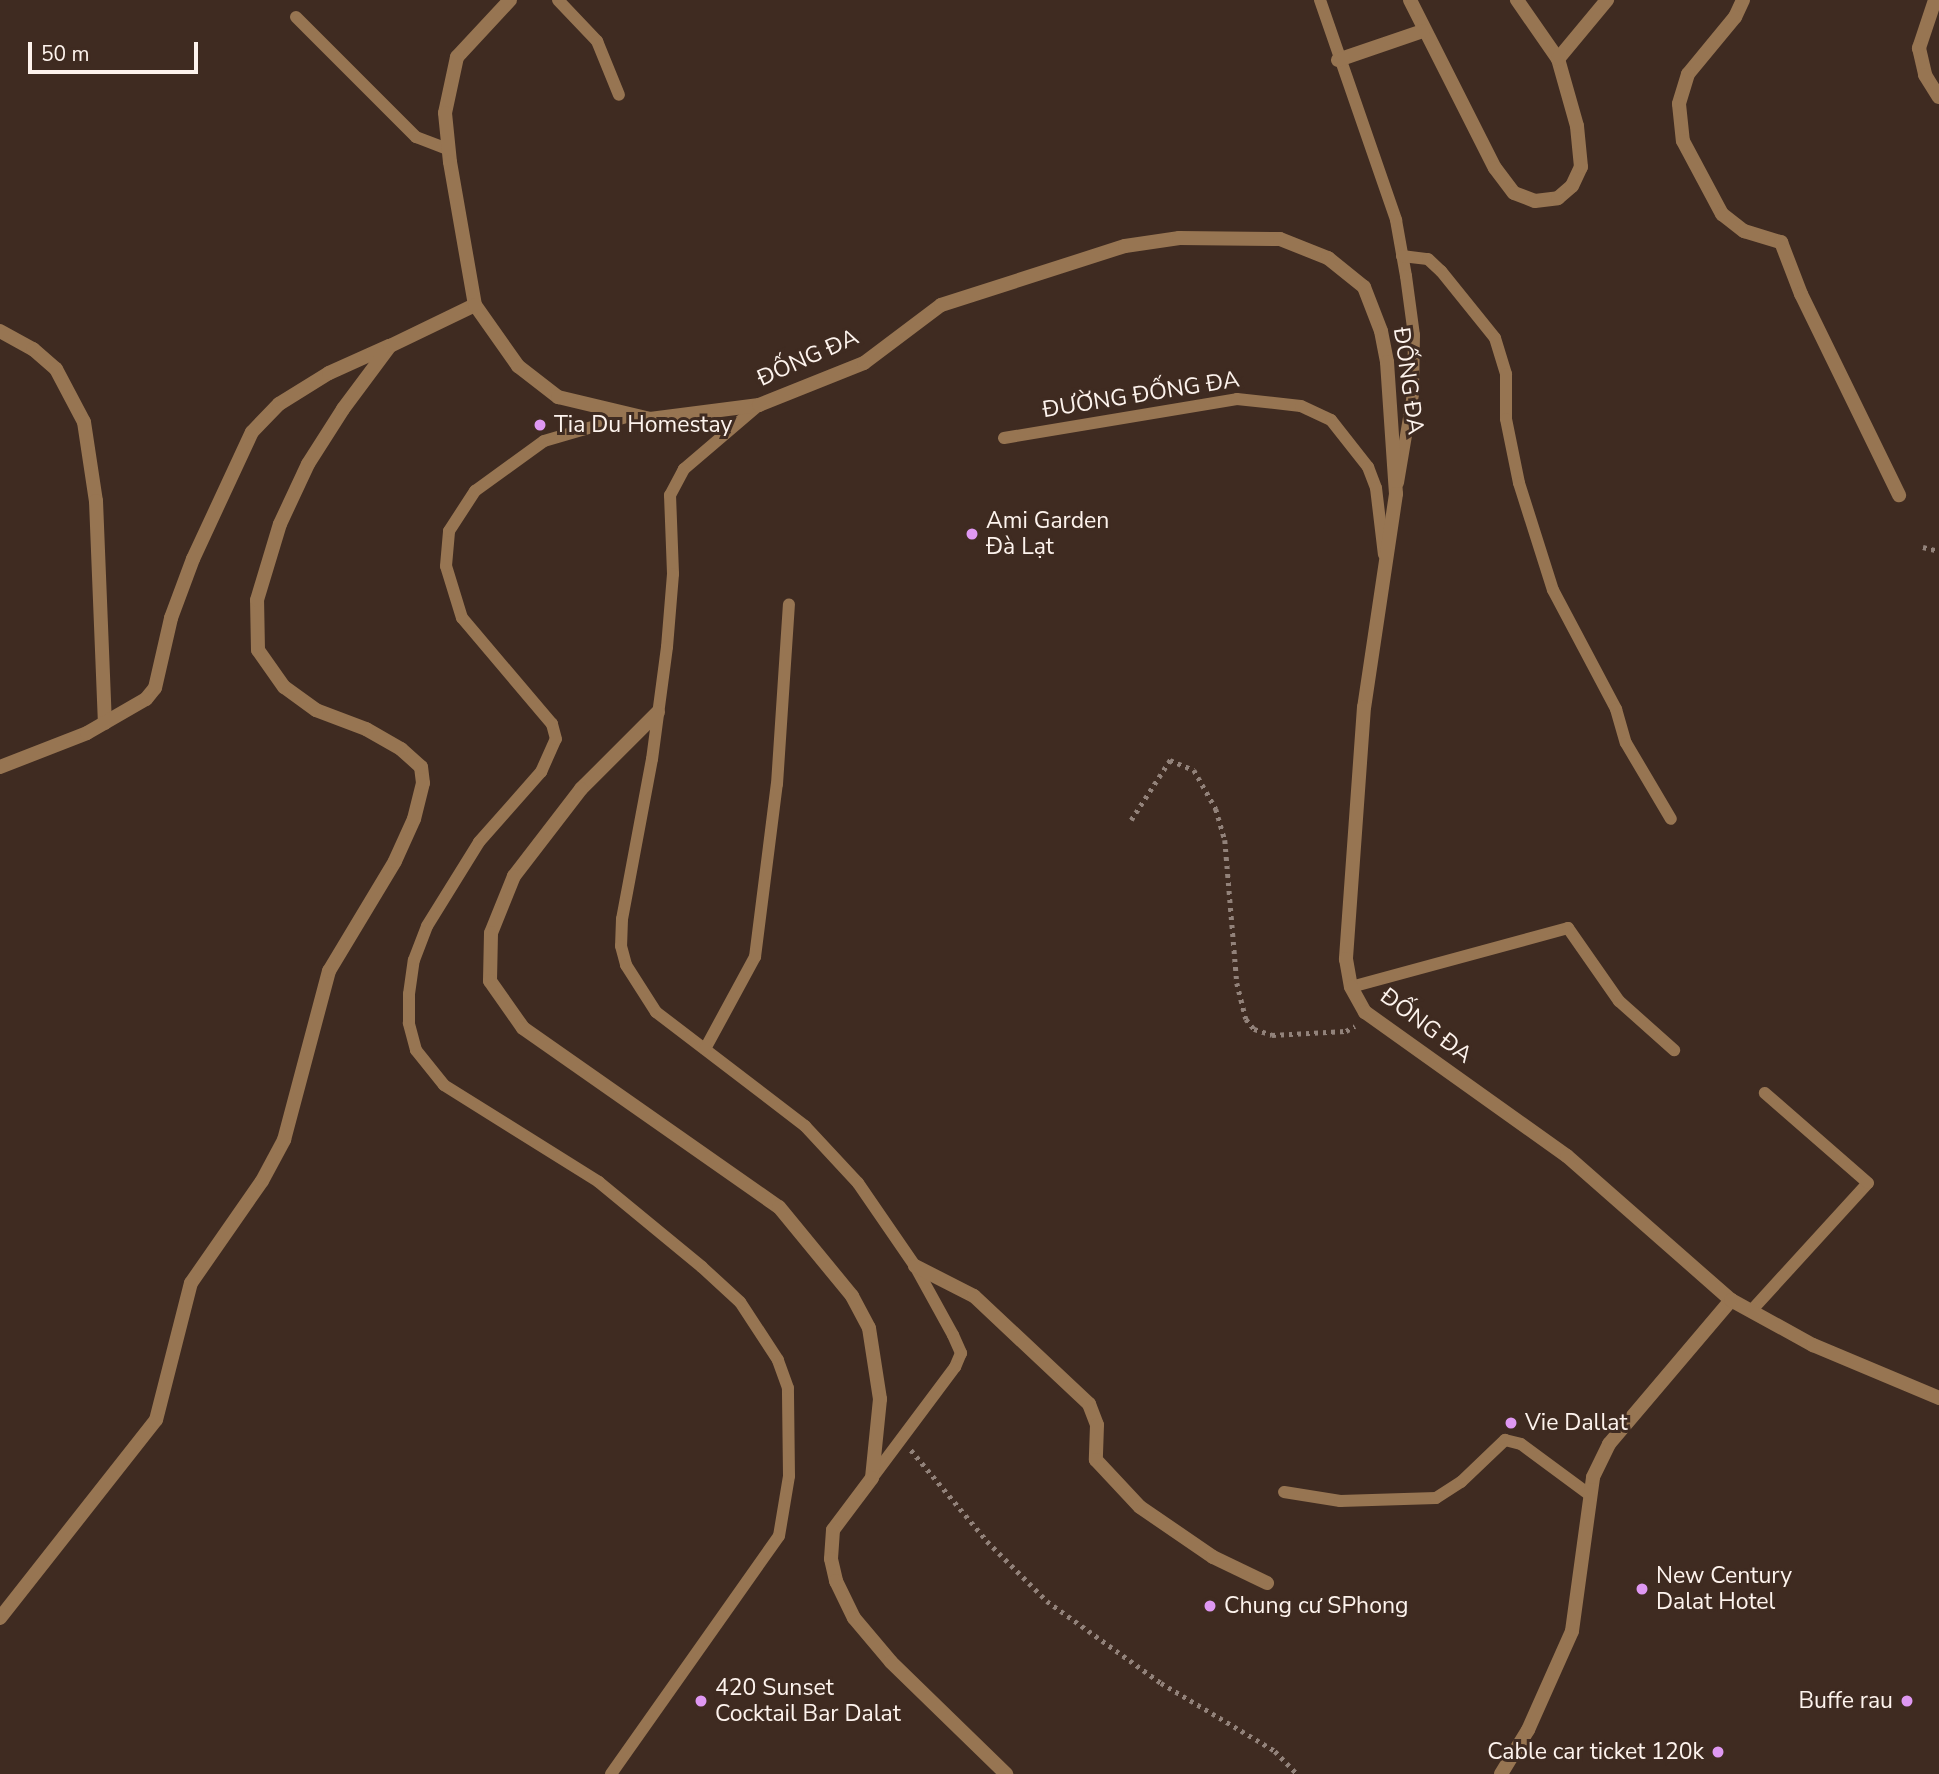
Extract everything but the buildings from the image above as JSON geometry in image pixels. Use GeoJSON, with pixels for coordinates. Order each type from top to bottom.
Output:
{"type":"FeatureCollection","features":[{"type":"Feature","properties":{"kind":"street","name":"ĐỐNG ĐA"},"geometry":{"type":"LineString","coordinates":[[510,0],[457,57],[445,113],[448,149],[475,305],[518,366],[558,397],[650,419],[758,405],[864,363],[941,305],[1125,246],[1219,235],[1280,239],[1328,258],[1364,287],[1381,331],[1387,362],[1396,494],[1364,707],[1346,959],[1350,987],[1371,1018],[1567,1156],[1731,1300],[1813,1345],[1939,1398]]}},
{"type":"Feature","properties":{"kind":"street"},"geometry":{"type":"LineString","coordinates":[[1410,0],[1423,31],[1495,168],[1514,193],[1535,201],[1558,198],[1572,186],[1581,167],[1577,126],[1558,59],[1517,0]]}},
{"type":"Feature","properties":{"kind":"street"},"geometry":{"type":"LineString","coordinates":[[1558,59],[1607,0]]}},
{"type":"Feature","properties":{"kind":"street"},"geometry":{"type":"LineString","coordinates":[[1743,0],[1735,17],[1688,74],[1679,104],[1683,141],[1722,214],[1744,231],[1781,242],[1801,294],[1899,495]]}},
{"type":"Feature","properties":{"kind":"street"},"geometry":{"type":"LineString","coordinates":[[1935,0],[1919,48],[1925,75],[1939,97]]}},
{"type":"Feature","properties":{"kind":"street"},"geometry":{"type":"LineString","coordinates":[[1338,60],[1423,31]]}},
{"type":"Feature","properties":{"kind":"street"},"geometry":{"type":"LineString","coordinates":[[0,767],[104,723],[146,699],[155,688],[171,618],[193,559],[252,432],[264,416],[299,392],[475,305]]}},
{"type":"Feature","properties":{"kind":"street"},"geometry":{"type":"LineString","coordinates":[[0,331],[33,349],[56,369],[84,422],[96,501],[104,723]]}},
{"type":"Feature","properties":{"kind":"street"},"geometry":{"type":"LineString","coordinates":[[0,1618],[156,1420],[191,1283],[262,1181],[284,1140],[329,971],[395,861],[414,819],[423,783],[421,767],[401,749],[366,729],[296,699],[265,663],[255,636],[257,600],[273,545],[308,464],[390,346]]}},
{"type":"Feature","properties":{"kind":"street"},"geometry":{"type":"LineString","coordinates":[[659,712],[581,789],[514,876],[491,933],[490,981],[523,1028],[779,1207],[824,1257],[869,1328],[877,1359],[880,1399],[872,1478],[833,1530],[831,1559],[843,1598],[891,1662],[1006,1774]]}},
{"type":"Feature","properties":{"kind":"street"},"geometry":{"type":"LineString","coordinates":[[915,1266],[974,1296],[1090,1404],[1097,1425],[1096,1460],[1140,1507],[1213,1557],[1267,1583]]}},
{"type":"Feature","properties":{"kind":"street"},"geometry":{"type":"LineString","coordinates":[[1501,1774],[1528,1730],[1572,1631],[1593,1477],[1609,1444],[1731,1300]]}},
{"type":"Feature","properties":{"kind":"lane"},"geometry":{"type":"LineString","coordinates":[[558,0],[597,41],[619,95]]}},
{"type":"Feature","properties":{"kind":"lane"},"geometry":{"type":"LineString","coordinates":[[1320,0],[1338,60],[1396,220],[1402,256],[1414,335],[1413,394],[1396,494]]}},
{"type":"Feature","properties":{"kind":"lane"},"geometry":{"type":"LineString","coordinates":[[296,17],[416,137],[448,149]]}},
{"type":"Feature","properties":{"kind":"lane"},"geometry":{"type":"LineString","coordinates":[[1402,256],[1427,259],[1441,271],[1495,338],[1506,374],[1506,419],[1520,483],[1553,590],[1616,709],[1626,743],[1671,818]]}},
{"type":"Feature","properties":{"kind":"lane","name":"ĐƯỜNG ĐỐNG ĐA"},"geometry":{"type":"LineString","coordinates":[[1004,438],[1237,399],[1301,406],[1331,420],[1368,467],[1376,488],[1385,566]]}},
{"type":"Feature","properties":{"kind":"lane"},"geometry":{"type":"LineString","coordinates":[[758,405],[684,469],[670,495],[673,574],[659,712],[622,919],[621,946],[626,965],[656,1012],[827,1146],[858,1183],[915,1266],[961,1353],[872,1478]]}},
{"type":"Feature","properties":{"kind":"lane"},"geometry":{"type":"LineString","coordinates":[[611,1774],[779,1536],[789,1476],[788,1388],[778,1360],[748,1314],[702,1267],[572,1163],[501,1124],[444,1085],[416,1049],[409,1023],[408,994],[414,960],[427,926],[479,842],[541,772],[556,739],[552,724],[463,618],[446,566],[449,531],[457,512],[475,491],[544,441],[633,415]]}},
{"type":"Feature","properties":{"kind":"lane"},"geometry":{"type":"LineString","coordinates":[[705,1049],[755,957],[777,785],[789,604]]}},
{"type":"Feature","properties":{"kind":"lane"},"geometry":{"type":"LineString","coordinates":[[1350,987],[1568,928],[1619,1001],[1674,1050]]}},
{"type":"Feature","properties":{"kind":"lane"},"geometry":{"type":"LineString","coordinates":[[1751,1311],[1868,1183],[1765,1093]]}},
{"type":"Feature","properties":{"kind":"lane"},"geometry":{"type":"LineString","coordinates":[[1284,1492],[1340,1501],[1436,1498],[1461,1482],[1505,1440],[1521,1444],[1590,1495]]}},
{"type":"Feature","properties":{"kind":"path"},"geometry":{"type":"LineString","coordinates":[[1923,547],[1939,551]]}},
{"type":"Feature","properties":{"kind":"path"},"geometry":{"type":"LineString","coordinates":[[1131,820],[1170,760],[1194,770],[1203,784],[1225,840],[1237,982],[1246,1019],[1254,1029],[1272,1035],[1346,1031],[1371,1018]]}},
{"type":"Feature","properties":{"kind":"path"},"geometry":{"type":"LineString","coordinates":[[902,1438],[987,1541],[1047,1601],[1161,1683],[1275,1751],[1297,1774]]}},
{"type":"Feature","properties":{"kind":"place","name":"Tia Du Homestay"},"geometry":{"type":"Point","coordinates":[540,425]}},
{"type":"Feature","properties":{"kind":"place","name":"Ami Garden Đà Lạt"},"geometry":{"type":"Point","coordinates":[972,534]}},
{"type":"Feature","properties":{"kind":"place","name":"Vie Dallat"},"geometry":{"type":"Point","coordinates":[1511,1423]}},
{"type":"Feature","properties":{"kind":"place","name":"New Century Dalat Hotel"},"geometry":{"type":"Point","coordinates":[1642,1589]}},
{"type":"Feature","properties":{"kind":"place","name":"Chung cư SPhong"},"geometry":{"type":"Point","coordinates":[1210,1606]}},
{"type":"Feature","properties":{"kind":"place","name":"420 Sunset Cocktail Bar Dalat"},"geometry":{"type":"Point","coordinates":[701,1701]}},
{"type":"Feature","properties":{"kind":"place","name":"Buffe rau"},"geometry":{"type":"Point","coordinates":[1907,1701]}},
{"type":"Feature","properties":{"kind":"place","name":"Cable car ticket 120k"},"geometry":{"type":"Point","coordinates":[1718,1752]}}]}
